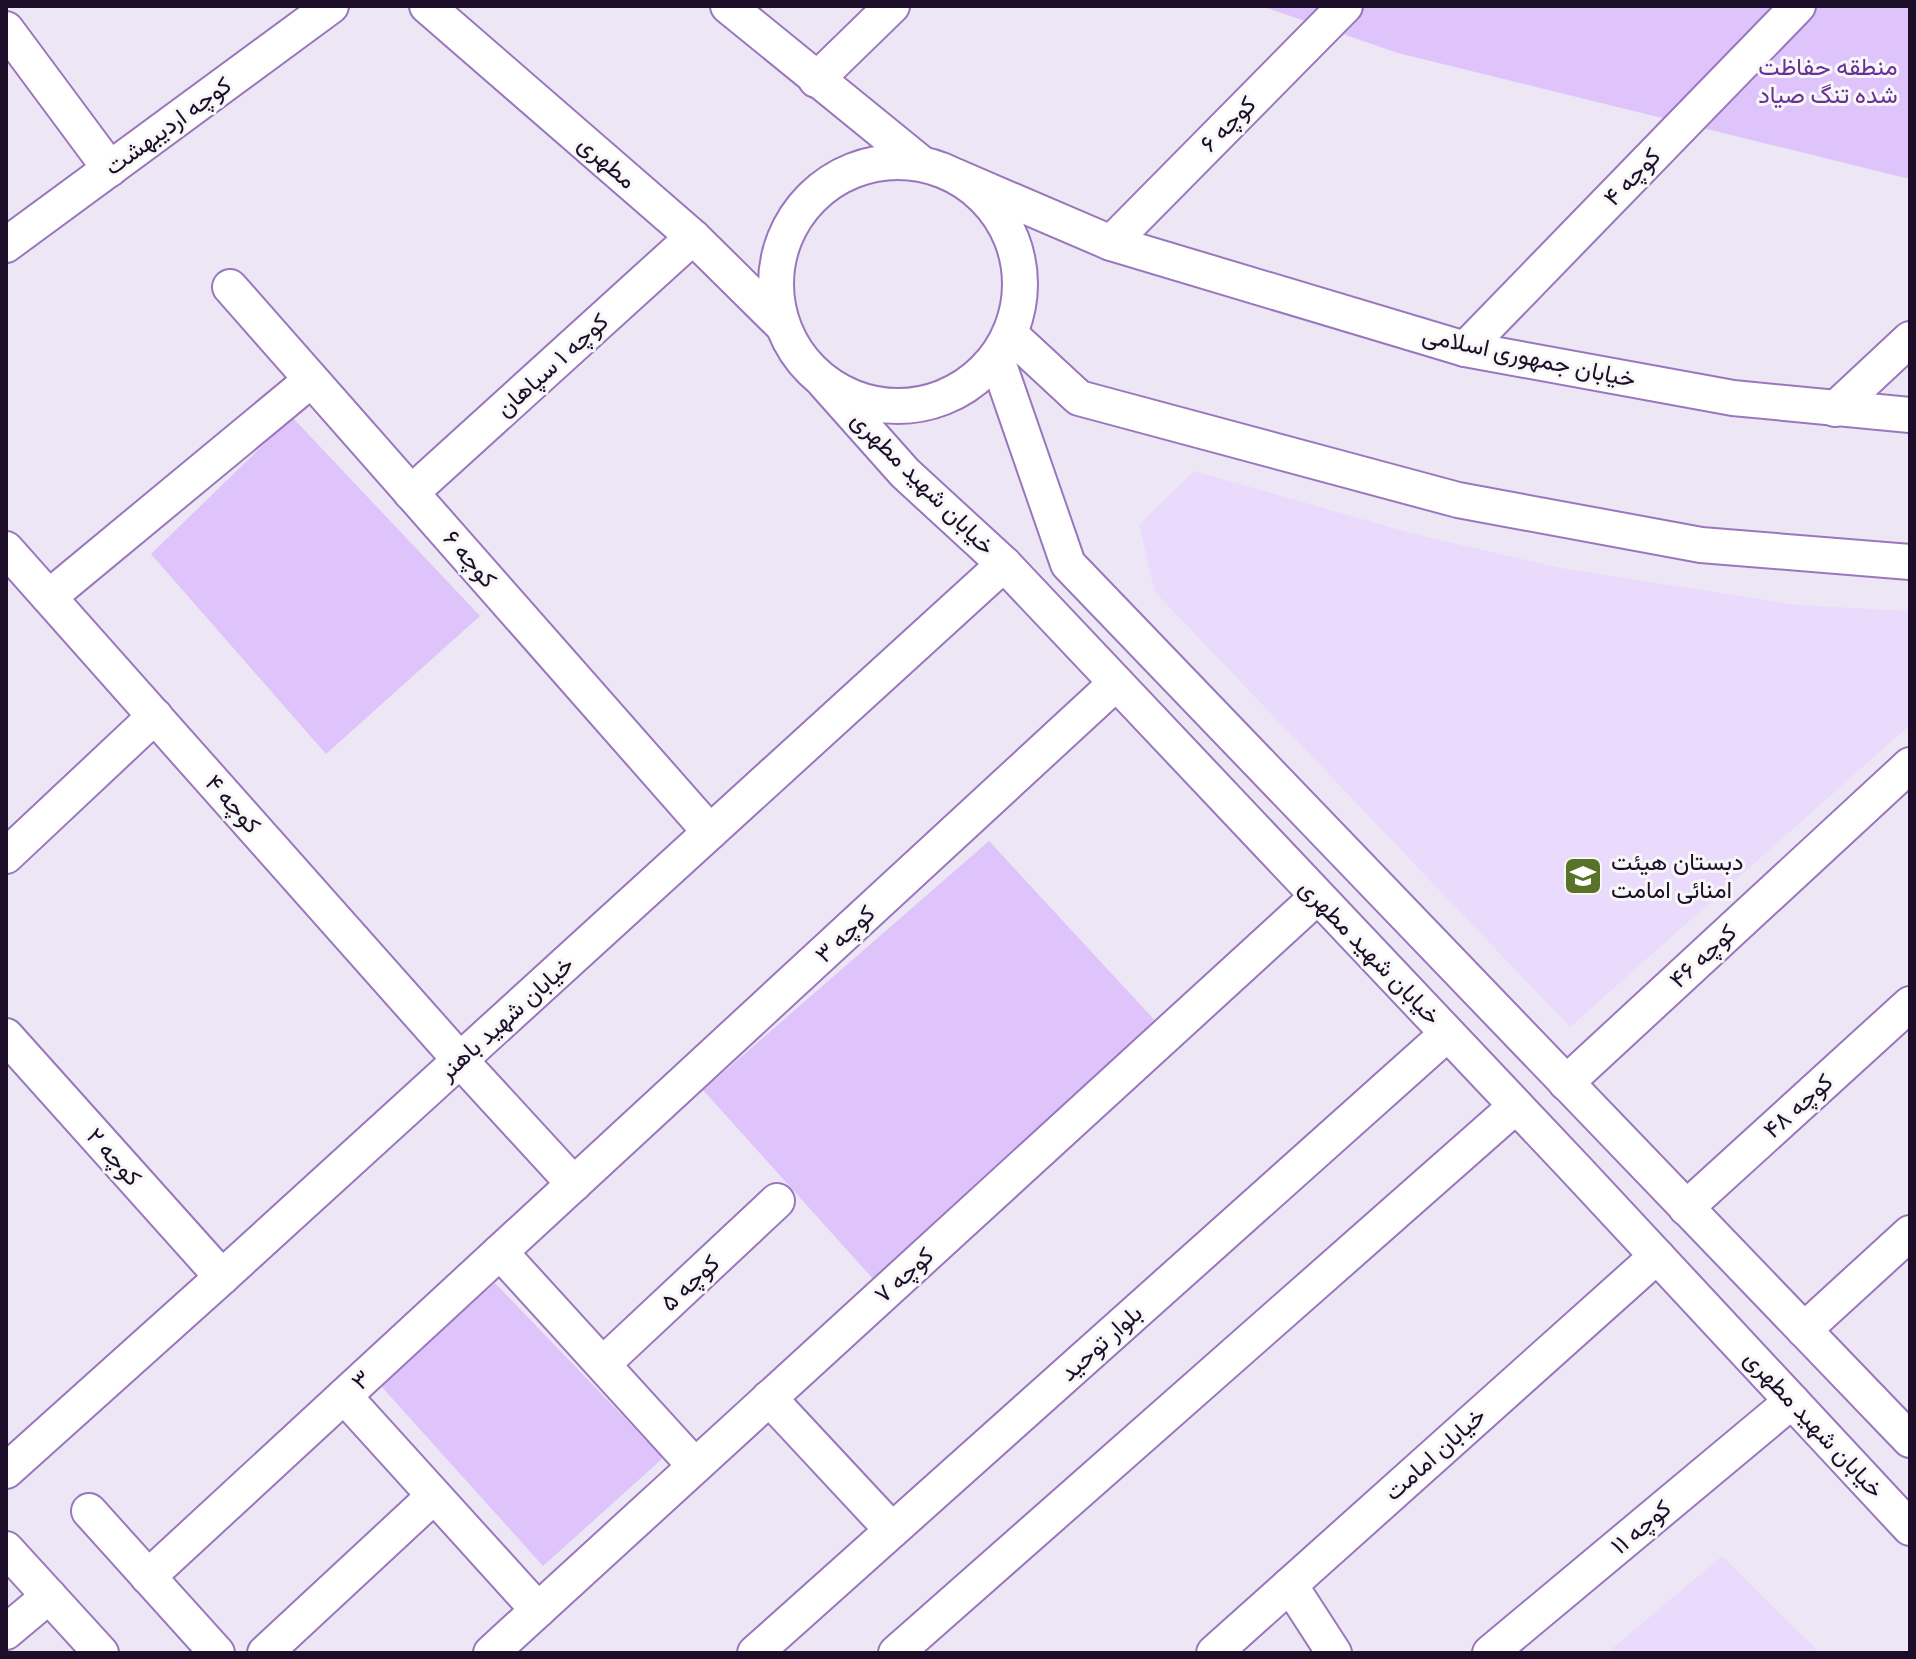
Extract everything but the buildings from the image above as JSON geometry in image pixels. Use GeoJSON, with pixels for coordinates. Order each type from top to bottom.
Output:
{"type":"FeatureCollection","features":[{"type":"Feature","properties":{"kind":"street","name":"کوچه اردیبهشت"},"geometry":{"type":"LineString","coordinates":[[6,245],[331,6]]}},
{"type":"Feature","properties":{"kind":"street","name":"مطهری"},"geometry":{"type":"LineString","coordinates":[[427,6],[693,237],[781,324]]}},
{"type":"Feature","properties":{"kind":"street"},"geometry":{"type":"LineString","coordinates":[[728,6],[922,164]]}},
{"type":"Feature","properties":{"kind":"street"},"geometry":{"type":"LineString","coordinates":[[816,80],[892,6]]}},
{"type":"Feature","properties":{"kind":"street","name":"کوچه ۶"},"geometry":{"type":"LineString","coordinates":[[1111,243],[1345,6]]}},
{"type":"Feature","properties":{"kind":"street","name":"کوچه ۴"},"geometry":{"type":"LineString","coordinates":[[1465,349],[1798,6]]}},
{"type":"Feature","properties":{"kind":"street"},"geometry":{"type":"LineString","coordinates":[[6,29],[110,169]]}},
{"type":"Feature","properties":{"kind":"street"},"geometry":{"type":"LineString","coordinates":[[886,162],[922,164],[957,177],[987,199],[1008,229],[1019,263],[1021,300],[1004,347],[962,389],[928,403],[892,407],[856,399],[824,382],[798,356],[781,324],[775,287],[780,251],[795,218],[819,190],[850,171],[886,162]]}},
{"type":"Feature","properties":{"kind":"street","name":"خیابان جمهوری اسلامی"},"geometry":{"type":"LineString","coordinates":[[957,177],[1111,243],[1465,349],[1733,398],[1910,415]]}},
{"type":"Feature","properties":{"kind":"street","name":"کوچه ۱ سپاهان"},"geometry":{"type":"LineString","coordinates":[[411,493],[693,237]]}},
{"type":"Feature","properties":{"kind":"street","name":"کوچه ۶"},"geometry":{"type":"LineString","coordinates":[[230,287],[710,832]]}},
{"type":"Feature","properties":{"kind":"street"},"geometry":{"type":"LineString","coordinates":[[1835,409],[1910,339]]}},
{"type":"Feature","properties":{"kind":"street"},"geometry":{"type":"LineString","coordinates":[[1004,347],[1079,398],[1458,500],[1701,545],[1910,562]]}},
{"type":"Feature","properties":{"kind":"street"},"geometry":{"type":"LineString","coordinates":[[1004,347],[1068,564],[1910,1440]]}},
{"type":"Feature","properties":{"kind":"street"},"geometry":{"type":"LineString","coordinates":[[49,597],[311,380]]}},
{"type":"Feature","properties":{"kind":"street","name":"خیابان شهید مطهری"},"geometry":{"type":"LineString","coordinates":[[824,382],[905,473],[1004,564],[1910,1528]]}},
{"type":"Feature","properties":{"kind":"street","name":"کوچه ۴"},"geometry":{"type":"LineString","coordinates":[[6,549],[574,1184]]}},
{"type":"Feature","properties":{"kind":"street","name":"خیابان شهید باهنر"},"geometry":{"type":"LineString","coordinates":[[6,1471],[1004,564]]}},
{"type":"Feature","properties":{"kind":"street","name":"کوچه ۳"},"geometry":{"type":"LineString","coordinates":[[574,1184],[1115,684]]}},
{"type":"Feature","properties":{"kind":"street"},"geometry":{"type":"LineString","coordinates":[[6,856],[155,716]]}},
{"type":"Feature","properties":{"kind":"street","name":"کوچه ۴۶"},"geometry":{"type":"LineString","coordinates":[[1566,1083],[1910,765]]}},
{"type":"Feature","properties":{"kind":"street","name":"کوچه ۷"},"geometry":{"type":"LineString","coordinates":[[491,1653],[1317,897]]}},
{"type":"Feature","properties":{"kind":"street","name":"کوچه ۴۸"},"geometry":{"type":"LineString","coordinates":[[1686,1208],[1910,1004]]}},
{"type":"Feature","properties":{"kind":"street","name":"بلوار توحید"},"geometry":{"type":"LineString","coordinates":[[755,1653],[1447,1034]]}},
{"type":"Feature","properties":{"kind":"street","name":"کوچه ۲"},"geometry":{"type":"LineString","coordinates":[[6,1036],[222,1277]]}},
{"type":"Feature","properties":{"kind":"street"},"geometry":{"type":"LineString","coordinates":[[896,1653],[1516,1106]]}},
{"type":"Feature","properties":{"kind":"street","name":"۳"},"geometry":{"type":"LineString","coordinates":[[148,1577],[574,1184]]}},
{"type":"Feature","properties":{"kind":"street","name":"کوچه ۵"},"geometry":{"type":"LineString","coordinates":[[603,1364],[777,1201]]}},
{"type":"Feature","properties":{"kind":"street"},"geometry":{"type":"LineString","coordinates":[[1804,1330],[1910,1233]]}},
{"type":"Feature","properties":{"kind":"street"},"geometry":{"type":"LineString","coordinates":[[500,1252],[695,1466]]}},
{"type":"Feature","properties":{"kind":"street","name":"خیابان امامت"},"geometry":{"type":"LineString","coordinates":[[1214,1653],[1657,1256]]}},
{"type":"Feature","properties":{"kind":"street"},"geometry":{"type":"LineString","coordinates":[[344,1396],[538,1610]]}},
{"type":"Feature","properties":{"kind":"street"},"geometry":{"type":"LineString","coordinates":[[769,1398],[892,1530]]}},
{"type":"Feature","properties":{"kind":"street","name":"کوچه ۱۱"},"geometry":{"type":"LineString","coordinates":[[1490,1653],[1792,1401]]}},
{"type":"Feature","properties":{"kind":"street"},"geometry":{"type":"LineString","coordinates":[[265,1653],[434,1496]]}},
{"type":"Feature","properties":{"kind":"street"},"geometry":{"type":"LineString","coordinates":[[89,1511],[217,1653]]}},
{"type":"Feature","properties":{"kind":"street"},"geometry":{"type":"LineString","coordinates":[[6,1549],[101,1653]]}},
{"type":"Feature","properties":{"kind":"street"},"geometry":{"type":"LineString","coordinates":[[1290,1585],[1334,1653]]}},
{"type":"Feature","properties":{"kind":"street"},"geometry":{"type":"LineString","coordinates":[[23,1653],[6,1634],[49,1596]]}},
{"type":"Feature","properties":{"kind":"shaded area","name":"دبستان هیئت امنائی امامت"},"geometry":{"type":"Polygon","coordinates":[[[1194,471],[1414,534],[1560,568],[1798,605],[1910,611],[1910,725],[1570,1027],[1155,592],[1139,525],[1194,471]]]}},
{"type":"Feature","properties":{"kind":"shaded area"},"geometry":{"type":"Polygon","coordinates":[[[1722,1556],[1820,1653],[1607,1653],[1722,1556]]]}},
{"type":"Feature","properties":{"kind":"green space","name":"منطقه حفاظت شده تنگ صیاد"},"geometry":{"type":"Polygon","coordinates":[[[1261,6],[1910,6],[1910,179],[1398,53],[1261,6]]]}},
{"type":"Feature","properties":{"kind":"green space"},"geometry":{"type":"Polygon","coordinates":[[[292,417],[480,616],[326,754],[151,554],[292,417]]]}},
{"type":"Feature","properties":{"kind":"green space"},"geometry":{"type":"Polygon","coordinates":[[[989,841],[1160,1026],[874,1280],[703,1090],[989,841]]]}},
{"type":"Feature","properties":{"kind":"green space"},"geometry":{"type":"Polygon","coordinates":[[[495,1283],[663,1458],[543,1566],[381,1386],[495,1283]]]}},
{"type":"Feature","properties":{"kind":"place","name":"دبستان هیئت امنائی امامت"},"geometry":{"type":"Point","coordinates":[1583,876]}}]}
